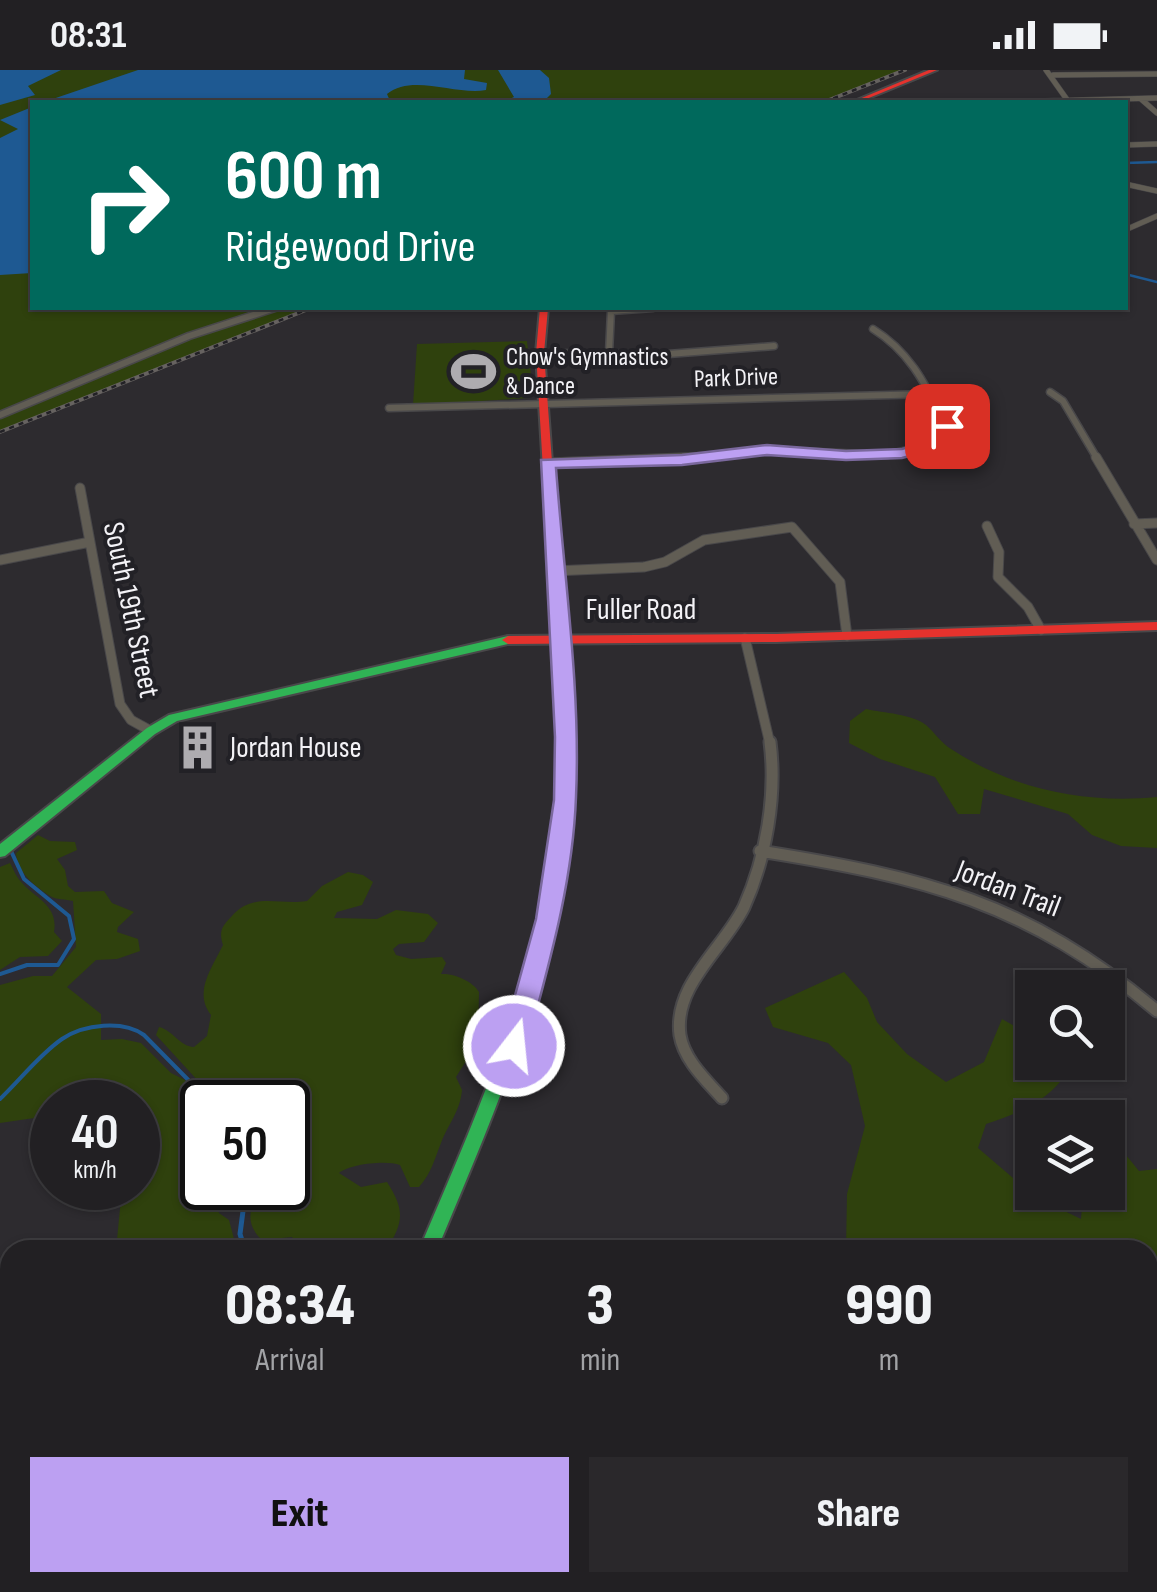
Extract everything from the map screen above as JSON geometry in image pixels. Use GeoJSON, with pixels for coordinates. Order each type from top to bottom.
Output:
{"type":"FeatureCollection","features":[{"type":"Feature","properties":{"kind":"main road"},"geometry":{"type":"LineString","coordinates":[[860,100],[934,70]]}},
{"type":"Feature","properties":{"kind":"main road"},"geometry":{"type":"LineString","coordinates":[[432,1240],[514,1046],[548,919],[565,800],[540,353],[544,310]]}},
{"type":"Feature","properties":{"kind":"main road","name":"Fuller Road"},"geometry":{"type":"LineString","coordinates":[[0,852],[151,731],[192,712],[468,647],[513,639],[847,636],[1157,626]]}},
{"type":"Feature","properties":{"kind":"street"},"geometry":{"type":"LineString","coordinates":[[1046,70],[1067,100]]}},
{"type":"Feature","properties":{"kind":"street"},"geometry":{"type":"LineString","coordinates":[[1052,75],[1157,74]]}},
{"type":"Feature","properties":{"kind":"street"},"geometry":{"type":"LineString","coordinates":[[1104,100],[1157,98]]}},
{"type":"Feature","properties":{"kind":"street"},"geometry":{"type":"LineString","coordinates":[[1141,99],[1157,113]]}},
{"type":"Feature","properties":{"kind":"street"},"geometry":{"type":"LineString","coordinates":[[1128,144],[1157,144]]}},
{"type":"Feature","properties":{"kind":"street"},"geometry":{"type":"LineString","coordinates":[[1128,184],[1149,186],[1157,191]]}},
{"type":"Feature","properties":{"kind":"street"},"geometry":{"type":"LineString","coordinates":[[1128,229],[1157,216]]}},
{"type":"Feature","properties":{"kind":"street"},"geometry":{"type":"LineString","coordinates":[[0,415],[268,310]]}},
{"type":"Feature","properties":{"kind":"street"},"geometry":{"type":"LineString","coordinates":[[609,353],[611,310]]}},
{"type":"Feature","properties":{"kind":"street"},"geometry":{"type":"LineString","coordinates":[[547,463],[682,460],[767,450],[846,456],[902,454],[930,448],[945,437],[947,426],[908,354],[872,329]]}},
{"type":"Feature","properties":{"kind":"street"},"geometry":{"type":"LineString","coordinates":[[540,353],[668,354],[774,346]]}},
{"type":"Feature","properties":{"kind":"street"},"geometry":{"type":"LineString","coordinates":[[1050,392],[1063,401],[1157,560]]}},
{"type":"Feature","properties":{"kind":"street","name":"Park Drive"},"geometry":{"type":"LineString","coordinates":[[389,408],[930,394]]}},
{"type":"Feature","properties":{"kind":"street","name":"South 19th Street"},"geometry":{"type":"LineString","coordinates":[[80,488],[120,704],[131,720],[151,731]]}},
{"type":"Feature","properties":{"kind":"street"},"geometry":{"type":"LineString","coordinates":[[1134,524],[1157,523]]}},
{"type":"Feature","properties":{"kind":"street"},"geometry":{"type":"LineString","coordinates":[[987,526],[999,552],[998,576],[1028,607],[1040,630]]}},
{"type":"Feature","properties":{"kind":"street"},"geometry":{"type":"LineString","coordinates":[[554,571],[644,567],[704,540],[792,527],[842,585],[847,636]]}},
{"type":"Feature","properties":{"kind":"street"},"geometry":{"type":"LineString","coordinates":[[0,560],[90,542]]}},
{"type":"Feature","properties":{"kind":"street"},"geometry":{"type":"LineString","coordinates":[[722,1098],[692,1066],[681,1036],[681,1007],[691,981],[716,953],[755,880],[773,767],[745,638]]}},
{"type":"Feature","properties":{"kind":"street","name":"Jordan Trail"},"geometry":{"type":"LineString","coordinates":[[760,851],[820,860],[984,900],[1065,938],[1157,1011]]}},
{"type":"Feature","properties":{"kind":"green space"},"geometry":{"type":"Polygon","coordinates":[[[0,70],[905,70],[829,100],[30,100],[30,310],[306,310],[0,432],[0,70]]]}},
{"type":"Feature","properties":{"kind":"green space","name":"Chow's Gymnastics & Dance"},"geometry":{"type":"Polygon","coordinates":[[[527,341],[533,392],[529,398],[413,405],[417,344],[527,341]]]}},
{"type":"Feature","properties":{"kind":"green space"},"geometry":{"type":"Polygon","coordinates":[[[866,709],[920,721],[948,747],[1022,783],[1102,798],[1157,797],[1157,848],[1121,846],[1092,835],[1068,814],[984,789],[980,814],[958,814],[935,777],[880,759],[849,743],[850,721],[866,709]]]}},
{"type":"Feature","properties":{"kind":"green space"},"geometry":{"type":"Polygon","coordinates":[[[38,835],[50,841],[75,842],[77,850],[57,859],[65,870],[68,886],[75,892],[104,891],[112,903],[134,912],[117,932],[138,939],[140,951],[117,959],[96,960],[67,987],[101,1014],[101,1040],[141,1043],[171,1073],[185,1080],[180,1080],[180,1210],[218,1210],[229,1220],[234,1240],[117,1240],[120,1210],[160,1210],[160,1080],[30,1080],[30,1118],[0,1123],[0,985],[33,976],[52,976],[76,947],[73,901],[44,892],[27,877],[16,853],[38,835]]]}},
{"type":"Feature","properties":{"kind":"green space"},"geometry":{"type":"Polygon","coordinates":[[[10,863],[24,885],[48,907],[54,932],[62,941],[48,956],[20,957],[0,970],[0,867],[10,863]]]}},
{"type":"Feature","properties":{"kind":"green space"},"geometry":{"type":"Polygon","coordinates":[[[348,872],[363,875],[373,882],[362,905],[337,912],[334,918],[377,919],[396,910],[428,914],[438,923],[424,942],[399,944],[393,949],[396,955],[411,959],[442,957],[446,963],[441,974],[462,978],[479,992],[478,1042],[456,1077],[462,1090],[459,1105],[419,1187],[410,1187],[400,1165],[359,1165],[339,1173],[361,1187],[387,1182],[400,1216],[392,1240],[292,1237],[262,1240],[253,1228],[251,1210],[310,1210],[310,1080],[197,1080],[156,1035],[159,1027],[194,1047],[207,1036],[211,1015],[204,998],[206,980],[223,945],[223,927],[239,909],[257,902],[307,901],[322,886],[348,872]]]}},
{"type":"Feature","properties":{"kind":"green space"},"geometry":{"type":"Polygon","coordinates":[[[844,972],[867,998],[877,1022],[907,1054],[946,1082],[984,1062],[1002,1019],[1015,1026],[1015,1080],[1061,1080],[1039,1100],[1015,1100],[1015,1113],[986,1124],[978,1148],[1015,1180],[1015,1210],[1063,1210],[1081,1219],[1082,1210],[1125,1210],[1125,1154],[1139,1171],[1157,1169],[1157,1240],[846,1240],[847,1194],[865,1126],[851,1065],[828,1043],[773,1027],[765,1008],[844,972]]]}},
{"type":"Feature","properties":{"kind":"water"},"geometry":{"type":"Polygon","coordinates":[[[0,70],[61,70],[28,86],[35,95],[0,105],[0,70]]]}},
{"type":"Feature","properties":{"kind":"water"},"geometry":{"type":"Polygon","coordinates":[[[138,70],[465,70],[464,79],[487,83],[486,90],[475,91],[409,85],[387,94],[390,100],[50,100],[138,70]]]}},
{"type":"Feature","properties":{"kind":"water"},"geometry":{"type":"Polygon","coordinates":[[[498,70],[540,70],[549,78],[551,94],[545,100],[507,100],[514,97],[498,70]]]}},
{"type":"Feature","properties":{"kind":"water"},"geometry":{"type":"Polygon","coordinates":[[[30,108],[30,273],[0,275],[0,138],[18,129],[0,120],[30,108]]]}},
{"type":"Feature","properties":{"kind":"waterway"},"geometry":{"type":"LineString","coordinates":[[1128,163],[1157,162]]}},
{"type":"Feature","properties":{"kind":"waterway"},"geometry":{"type":"LineString","coordinates":[[1128,275],[1157,282]]}},
{"type":"Feature","properties":{"kind":"waterway"},"geometry":{"type":"LineString","coordinates":[[0,974],[27,965],[58,965],[74,939],[69,916],[24,879],[11,851]]}},
{"type":"Feature","properties":{"kind":"waterway"},"geometry":{"type":"LineString","coordinates":[[0,1099],[62,1039],[103,1026],[125,1027],[144,1035],[188,1080]]}},
{"type":"Feature","properties":{"kind":"waterway"},"geometry":{"type":"LineString","coordinates":[[242,1240],[243,1210]]}},
{"type":"Feature","properties":{"kind":"railway"},"geometry":{"type":"LineString","coordinates":[[829,100],[905,70]]}},
{"type":"Feature","properties":{"kind":"railway"},"geometry":{"type":"LineString","coordinates":[[0,432],[306,310]]}},
{"type":"Feature","properties":{"kind":"traffic: fast"},"geometry":{"type":"LineString","coordinates":[[432,1240],[516,1031],[534,975],[559,860],[566,726],[550,503]]}},
{"type":"Feature","properties":{"kind":"traffic: fast"},"geometry":{"type":"LineString","coordinates":[[0,852],[151,731],[173,718],[508,640]]}},
{"type":"Feature","properties":{"kind":"traffic: jam"},"geometry":{"type":"LineString","coordinates":[[860,100],[934,70]]}},
{"type":"Feature","properties":{"kind":"traffic: jam"},"geometry":{"type":"LineString","coordinates":[[544,310],[540,353],[550,503]]}},
{"type":"Feature","properties":{"kind":"traffic: jam"},"geometry":{"type":"LineString","coordinates":[[508,640],[776,638],[1157,626]]}},
{"type":"Feature","properties":{"kind":"place","name":"Chow's Gymnastics & Dance"},"geometry":{"type":"Point","coordinates":[473,371]}},
{"type":"Feature","properties":{"kind":"place","name":"Jordan House"},"geometry":{"type":"Point","coordinates":[197,748]}},
{"type":"Feature","properties":{"kind":"route"},"geometry":{"type":"LineString","coordinates":[[514,1046],[548,919],[565,800],[566,737],[547,463],[682,460],[767,450],[846,456],[902,454],[939,443],[947,426]]}}]}
